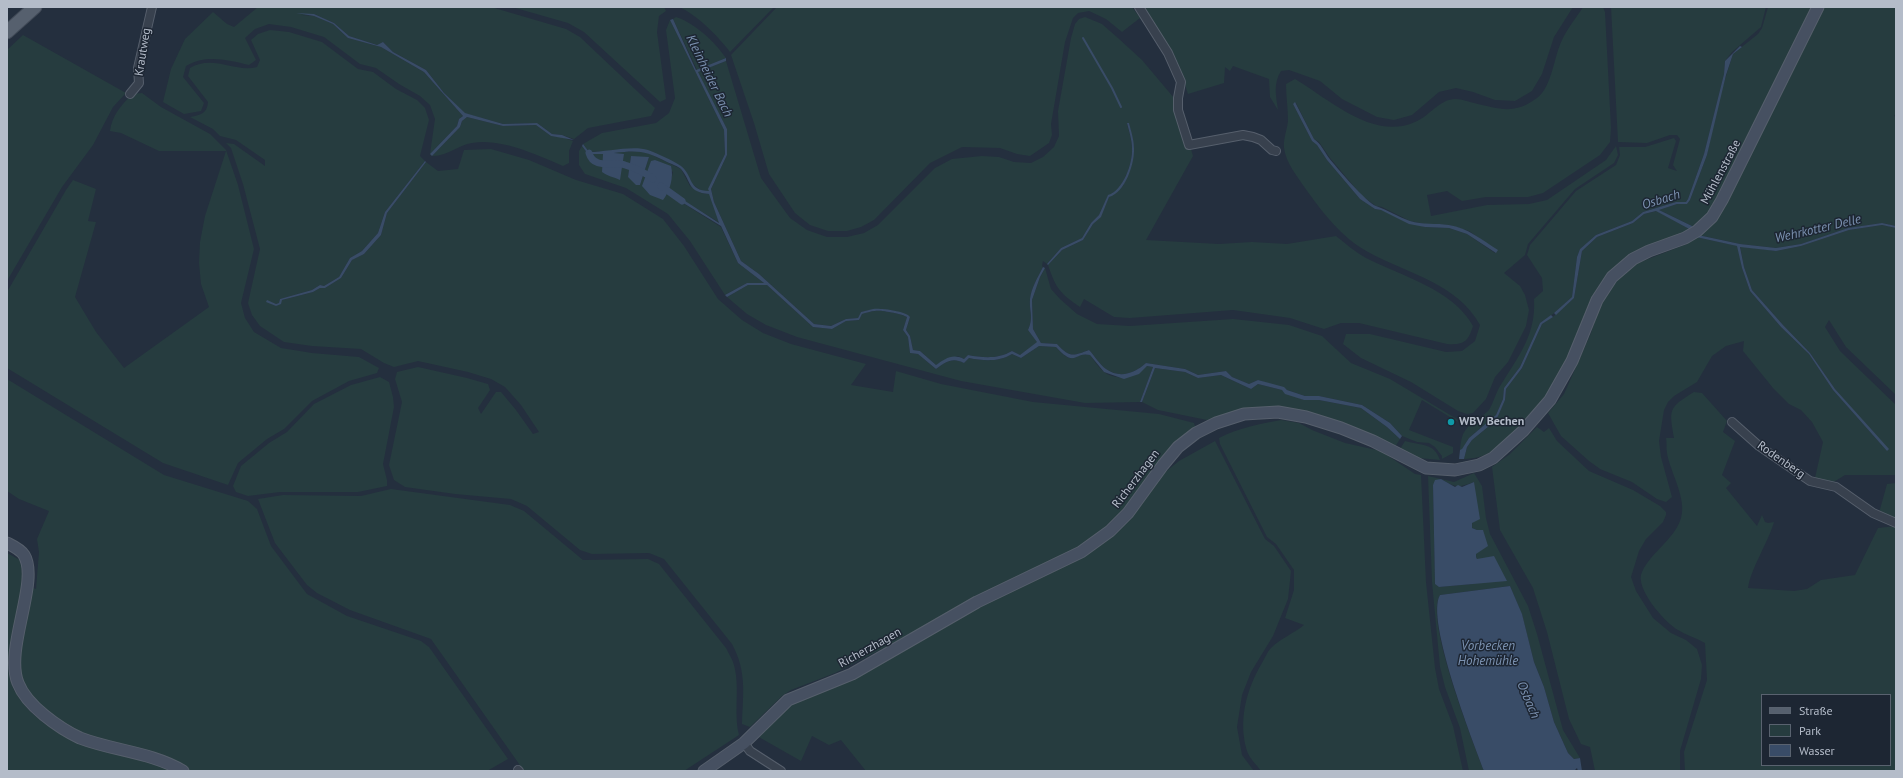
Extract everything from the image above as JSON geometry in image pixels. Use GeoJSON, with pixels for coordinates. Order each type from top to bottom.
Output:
{"type":"FeatureCollection","features":[{"type":"Feature","properties":{"kind":"main road"},"geometry":{"type":"LineString","coordinates":[[7,32],[35,7]]}},
{"type":"Feature","properties":{"kind":"street","name":"Krautweg"},"geometry":{"type":"LineString","coordinates":[[130,94],[139,83],[138,68],[152,7]]}},
{"type":"Feature","properties":{"kind":"street"},"geometry":{"type":"LineString","coordinates":[[1139,7],[1168,53],[1181,82],[1178,98],[1178,110],[1189,145],[1243,136],[1261,140],[1272,150],[1276,151]]}},
{"type":"Feature","properties":{"kind":"street","name":"Mühlenstraße"},"geometry":{"type":"LineString","coordinates":[[1544,408],[1568,369],[1594,306],[1601,292],[1612,277],[1633,259],[1685,238],[1698,231],[1708,222],[1719,206],[1818,7]]}},
{"type":"Feature","properties":{"kind":"street","name":"Richerzhagen"},"geometry":{"type":"LineString","coordinates":[[704,771],[744,743],[788,700],[852,674],[977,602],[1081,552],[1110,531],[1128,513],[1178,447],[1196,433],[1216,423],[1237,416],[1258,412],[1278,412],[1296,415],[1357,434],[1426,468],[1451,470],[1472,467],[1493,458],[1514,441],[1544,408]]}},
{"type":"Feature","properties":{"kind":"street","name":"Rodenberg"},"geometry":{"type":"LineString","coordinates":[[1732,422],[1759,446],[1810,481],[1836,487],[1873,513],[1896,523]]}},
{"type":"Feature","properties":{"kind":"street"},"geometry":{"type":"LineString","coordinates":[[7,543],[22,552],[28,565],[27,587],[14,662],[16,677],[24,694],[43,714],[76,736],[96,743],[151,757],[183,771]]}},
{"type":"Feature","properties":{"kind":"street"},"geometry":{"type":"LineString","coordinates":[[744,743],[750,751],[781,771]]}},
{"type":"Feature","properties":{"kind":"green space"},"geometry":{"type":"Polygon","coordinates":[[[258,7],[491,7],[566,29],[580,37],[655,108],[651,116],[588,128],[574,139],[562,135],[552,134],[537,123],[503,124],[464,113],[444,93],[426,70],[393,52],[383,42],[377,45],[349,36],[334,23],[314,14],[301,15],[314,16],[333,24],[348,38],[381,47],[424,72],[463,116],[459,119],[457,126],[430,154],[435,119],[430,105],[420,96],[376,68],[360,64],[324,37],[291,27],[269,24],[255,29],[245,38],[256,60],[249,65],[225,60],[209,59],[194,62],[186,66],[183,77],[204,103],[201,111],[184,114],[163,102],[171,69],[185,39],[213,12],[227,24],[234,27],[258,7]]]}},
{"type":"Feature","properties":{"kind":"green space"},"geometry":{"type":"Polygon","coordinates":[[[512,7],[664,7],[666,11],[659,16],[657,32],[666,99],[660,102],[584,32],[568,23],[512,7]]]}},
{"type":"Feature","properties":{"kind":"green space"},"geometry":{"type":"Polygon","coordinates":[[[679,7],[774,7],[730,52],[707,26],[686,10],[679,7]]]}},
{"type":"Feature","properties":{"kind":"green space"},"geometry":{"type":"Polygon","coordinates":[[[777,7],[1132,7],[1140,18],[1122,32],[1106,19],[1089,11],[1078,13],[1073,18],[1065,42],[1051,124],[1052,135],[1049,143],[1030,156],[1017,154],[1000,148],[962,147],[930,163],[874,220],[861,227],[847,231],[828,231],[810,225],[795,213],[769,174],[754,123],[731,55],[777,7]]]}},
{"type":"Feature","properties":{"kind":"green space"},"geometry":{"type":"Polygon","coordinates":[[[1144,7],[1573,7],[1554,37],[1542,74],[1532,91],[1515,101],[1495,100],[1456,88],[1439,92],[1412,115],[1394,120],[1377,117],[1342,99],[1320,81],[1289,70],[1281,71],[1278,76],[1276,85],[1276,99],[1278,110],[1270,97],[1269,79],[1233,66],[1230,71],[1225,67],[1224,83],[1188,94],[1178,64],[1144,7]]]}},
{"type":"Feature","properties":{"kind":"green space"},"geometry":{"type":"Polygon","coordinates":[[[1583,7],[1603,7],[1605,12],[1611,128],[1610,142],[1600,155],[1543,193],[1528,197],[1486,197],[1462,201],[1447,191],[1427,195],[1431,216],[1487,205],[1529,204],[1547,200],[1606,160],[1616,146],[1618,155],[1614,163],[1575,189],[1528,244],[1525,255],[1504,273],[1520,286],[1525,295],[1529,310],[1526,326],[1508,362],[1495,377],[1486,399],[1473,413],[1467,414],[1458,411],[1411,382],[1361,358],[1343,344],[1346,334],[1370,334],[1446,352],[1462,351],[1475,341],[1480,325],[1470,311],[1445,289],[1368,252],[1349,239],[1333,224],[1295,174],[1285,154],[1284,141],[1288,121],[1286,84],[1295,79],[1352,115],[1368,122],[1383,126],[1399,126],[1415,122],[1445,102],[1456,99],[1499,109],[1514,109],[1529,103],[1542,93],[1546,87],[1562,40],[1583,7]],[[1296,103],[1293,104],[1312,141],[1317,145],[1327,160],[1360,199],[1375,209],[1425,227],[1449,228],[1467,234],[1495,253],[1497,251],[1469,231],[1449,225],[1425,224],[1410,221],[1382,207],[1376,206],[1362,196],[1330,158],[1319,142],[1314,139],[1296,103]]]}},
{"type":"Feature","properties":{"kind":"green space"},"geometry":{"type":"Polygon","coordinates":[[[1611,7],[1766,7],[1761,27],[1732,52],[1725,61],[1724,74],[1704,154],[1686,202],[1676,202],[1643,212],[1632,221],[1596,235],[1580,249],[1577,257],[1572,297],[1553,314],[1540,323],[1520,367],[1504,388],[1503,399],[1496,415],[1469,438],[1462,450],[1460,450],[1465,431],[1470,425],[1489,410],[1498,389],[1521,353],[1530,333],[1534,311],[1534,299],[1543,291],[1542,278],[1527,255],[1530,245],[1576,191],[1616,165],[1620,155],[1619,147],[1645,147],[1674,138],[1676,141],[1668,168],[1677,171],[1673,165],[1680,139],[1677,135],[1670,135],[1647,143],[1618,142],[1611,7]]]}},
{"type":"Feature","properties":{"kind":"green space"},"geometry":{"type":"Polygon","coordinates":[[[1768,7],[1813,7],[1719,198],[1707,217],[1694,227],[1659,210],[1677,204],[1687,204],[1690,200],[1707,155],[1719,98],[1733,54],[1758,34],[1762,28],[1768,7]]]}},
{"type":"Feature","properties":{"kind":"green space"},"geometry":{"type":"Polygon","coordinates":[[[1824,7],[1896,7],[1896,113],[1894,116],[1896,117],[1896,226],[1882,223],[1848,228],[1801,244],[1776,248],[1740,244],[1698,235],[1724,206],[1734,188],[1824,7]]]}},
{"type":"Feature","properties":{"kind":"green space"},"geometry":{"type":"Polygon","coordinates":[[[676,17],[697,28],[726,58],[697,70],[673,19],[676,17]]]}},
{"type":"Feature","properties":{"kind":"green space"},"geometry":{"type":"Polygon","coordinates":[[[1085,17],[1102,24],[1118,38],[1142,60],[1174,98],[1177,123],[1188,150],[1191,149],[1193,156],[1146,240],[1219,244],[1252,242],[1287,244],[1336,236],[1366,258],[1425,285],[1453,302],[1464,313],[1473,326],[1467,339],[1458,344],[1447,344],[1359,323],[1341,323],[1324,329],[1290,318],[1233,310],[1130,318],[1114,317],[1084,299],[1080,307],[1063,294],[1056,285],[1048,265],[1062,250],[1083,240],[1093,224],[1101,216],[1109,197],[1123,186],[1132,163],[1134,149],[1129,123],[1127,124],[1132,142],[1132,154],[1126,176],[1118,188],[1108,196],[1099,215],[1091,223],[1082,238],[1061,248],[1047,264],[1043,261],[1043,267],[1031,295],[1031,318],[1028,330],[1038,342],[1020,355],[1012,351],[996,357],[968,355],[964,359],[958,356],[936,365],[920,351],[913,350],[910,336],[906,330],[910,317],[892,311],[874,310],[861,312],[858,318],[846,319],[831,326],[814,324],[759,274],[741,261],[714,202],[711,189],[727,155],[727,129],[697,72],[726,61],[761,178],[790,218],[807,230],[827,237],[847,237],[864,233],[878,225],[935,168],[952,159],[982,156],[999,157],[1014,162],[1031,163],[1043,157],[1054,147],[1059,136],[1058,111],[1071,38],[1075,24],[1079,19],[1085,17]]]}},
{"type":"Feature","properties":{"kind":"green space"},"geometry":{"type":"Polygon","coordinates":[[[670,20],[724,130],[725,154],[709,192],[702,191],[692,184],[682,167],[647,150],[589,152],[583,144],[602,133],[656,123],[669,113],[675,98],[666,30],[670,20]]]}},
{"type":"Feature","properties":{"kind":"green space"},"geometry":{"type":"Polygon","coordinates":[[[270,30],[289,32],[322,42],[358,69],[373,72],[396,89],[417,100],[425,108],[429,120],[420,156],[425,161],[385,212],[378,233],[362,251],[350,258],[339,277],[324,286],[320,285],[312,290],[280,299],[279,303],[282,300],[313,292],[320,288],[325,288],[341,278],[352,260],[364,254],[381,235],[387,213],[426,162],[438,171],[458,169],[464,150],[491,149],[529,160],[576,180],[623,194],[663,219],[684,246],[718,299],[742,320],[763,333],[791,344],[866,364],[851,385],[893,392],[896,371],[941,384],[1033,402],[1159,414],[1194,423],[1196,430],[1155,478],[1126,508],[1095,536],[1078,548],[835,673],[791,690],[782,696],[750,727],[742,724],[743,683],[737,654],[732,644],[664,559],[649,553],[592,554],[580,550],[527,506],[511,499],[455,494],[405,487],[394,480],[389,465],[402,402],[395,379],[397,372],[418,367],[488,384],[490,390],[478,408],[481,414],[496,392],[501,392],[533,434],[539,432],[521,405],[505,387],[491,379],[468,372],[418,361],[394,367],[384,363],[361,349],[312,346],[284,342],[260,326],[252,315],[248,303],[260,249],[243,184],[231,148],[226,143],[234,144],[265,166],[265,160],[236,140],[220,136],[213,129],[190,117],[200,115],[205,111],[208,102],[188,76],[190,68],[199,64],[216,63],[240,68],[257,67],[260,60],[251,40],[258,34],[270,30]],[[267,301],[276,306],[279,303],[276,304],[267,301]]]}},
{"type":"Feature","properties":{"kind":"green space"},"geometry":{"type":"Polygon","coordinates":[[[23,35],[126,93],[113,107],[93,145],[62,187],[7,281],[7,50],[23,35]]]}},
{"type":"Feature","properties":{"kind":"green space"},"geometry":{"type":"Polygon","coordinates":[[[142,93],[161,107],[210,134],[226,150],[238,185],[254,249],[241,303],[245,318],[254,332],[281,348],[312,353],[359,357],[379,368],[377,373],[349,381],[312,401],[284,429],[267,439],[238,463],[228,485],[163,463],[7,368],[7,292],[73,180],[96,189],[88,221],[96,222],[75,297],[96,332],[124,368],[209,307],[201,284],[199,263],[200,242],[205,216],[226,151],[159,151],[121,133],[110,131],[115,115],[124,103],[132,94],[142,93]]]}},
{"type":"Feature","properties":{"kind":"green space"},"geometry":{"type":"Polygon","coordinates":[[[467,117],[503,126],[536,125],[551,136],[561,137],[573,141],[569,151],[569,163],[563,166],[519,148],[483,142],[467,144],[442,155],[432,156],[460,127],[462,121],[467,117]]]}},
{"type":"Feature","properties":{"kind":"green space"},"geometry":{"type":"Polygon","coordinates":[[[582,146],[588,154],[636,151],[646,152],[681,169],[690,186],[701,193],[710,194],[720,223],[676,196],[675,198],[721,227],[738,263],[764,283],[747,283],[725,295],[690,241],[668,214],[626,188],[585,174],[579,165],[579,151],[582,146]],[[631,157],[628,177],[640,185],[649,157],[631,157]],[[655,160],[668,193],[673,172],[655,160]]]}},
{"type":"Feature","properties":{"kind":"green space"},"geometry":{"type":"Polygon","coordinates":[[[1657,211],[1691,230],[1641,250],[1623,261],[1606,276],[1588,306],[1572,350],[1560,374],[1546,396],[1521,426],[1495,449],[1479,457],[1464,459],[1467,447],[1472,440],[1494,422],[1505,400],[1506,389],[1522,368],[1542,324],[1554,316],[1574,298],[1582,251],[1597,237],[1633,223],[1644,214],[1657,211]]]}},
{"type":"Feature","properties":{"kind":"green space"},"geometry":{"type":"Polygon","coordinates":[[[1882,225],[1896,228],[1896,395],[1846,347],[1829,320],[1825,327],[1840,351],[1896,405],[1896,475],[1845,475],[1832,483],[1815,478],[1823,442],[1812,422],[1801,410],[1789,404],[1773,388],[1743,351],[1744,341],[1726,346],[1712,356],[1697,382],[1674,396],[1668,402],[1664,410],[1659,441],[1661,457],[1672,497],[1666,502],[1657,499],[1632,482],[1600,469],[1561,436],[1548,413],[1564,394],[1591,333],[1598,311],[1607,293],[1623,274],[1638,263],[1687,244],[1696,237],[1738,246],[1742,268],[1750,291],[1781,327],[1809,354],[1833,390],[1887,451],[1835,389],[1810,353],[1752,290],[1744,267],[1740,246],[1776,251],[1801,246],[1849,230],[1882,225]]]}},
{"type":"Feature","properties":{"kind":"green space"},"geometry":{"type":"Polygon","coordinates":[[[1045,268],[1051,289],[1060,299],[1077,314],[1097,324],[1130,326],[1233,319],[1289,325],[1322,336],[1351,363],[1390,379],[1457,419],[1458,422],[1422,400],[1409,430],[1453,447],[1453,453],[1442,459],[1442,456],[1435,447],[1429,443],[1417,442],[1402,436],[1390,423],[1362,405],[1319,396],[1305,396],[1258,380],[1249,384],[1232,377],[1226,371],[1198,375],[1185,369],[1146,363],[1137,370],[1127,374],[1117,374],[1111,372],[1099,363],[1089,350],[1079,354],[1069,354],[1057,344],[1041,343],[1033,329],[1032,300],[1040,277],[1045,268]]]}},
{"type":"Feature","properties":{"kind":"green space"},"geometry":{"type":"Polygon","coordinates":[[[748,285],[767,285],[813,327],[832,329],[846,321],[859,320],[862,314],[873,311],[886,312],[907,317],[903,330],[908,337],[910,353],[918,354],[936,369],[953,360],[964,363],[969,358],[980,360],[997,360],[1012,354],[1021,358],[1039,346],[1056,347],[1067,357],[1071,358],[1085,354],[1090,355],[1104,372],[1115,377],[1126,377],[1137,373],[1147,366],[1153,367],[1140,402],[1085,403],[961,381],[797,337],[766,325],[747,314],[727,297],[748,285]]]}},
{"type":"Feature","properties":{"kind":"green space"},"geometry":{"type":"Polygon","coordinates":[[[1155,368],[1185,372],[1198,378],[1221,375],[1251,389],[1258,384],[1282,390],[1304,400],[1319,400],[1361,408],[1387,427],[1400,439],[1395,447],[1308,412],[1207,420],[1158,410],[1142,402],[1155,368]]]}},
{"type":"Feature","properties":{"kind":"green space"},"geometry":{"type":"Polygon","coordinates":[[[380,377],[389,382],[394,407],[383,464],[387,486],[358,492],[280,492],[248,496],[236,492],[233,486],[241,466],[269,443],[287,432],[314,404],[351,385],[380,377]]]}},
{"type":"Feature","properties":{"kind":"green space"},"geometry":{"type":"Polygon","coordinates":[[[7,379],[164,475],[248,501],[257,509],[271,546],[307,594],[347,616],[421,641],[429,647],[508,759],[487,771],[188,771],[75,733],[28,697],[18,668],[30,587],[36,589],[39,552],[37,539],[49,511],[19,499],[7,491],[7,379]]]}},
{"type":"Feature","properties":{"kind":"green space"},"geometry":{"type":"Polygon","coordinates":[[[1694,392],[1702,393],[1727,421],[1723,432],[1735,441],[1722,475],[1731,483],[1726,488],[1757,526],[1762,515],[1765,522],[1774,522],[1752,572],[1748,588],[1794,591],[1807,589],[1821,580],[1855,575],[1878,528],[1896,526],[1896,771],[1685,771],[1684,752],[1707,680],[1705,643],[1678,630],[1665,620],[1646,595],[1642,586],[1641,578],[1642,572],[1646,565],[1674,532],[1681,518],[1682,502],[1669,460],[1666,438],[1674,438],[1671,415],[1672,410],[1679,402],[1694,392]]]}},
{"type":"Feature","properties":{"kind":"green space"},"geometry":{"type":"Polygon","coordinates":[[[1281,420],[1299,423],[1312,430],[1345,443],[1381,451],[1415,474],[1421,475],[1426,582],[1435,668],[1439,689],[1453,726],[1463,771],[1261,771],[1248,754],[1244,740],[1243,728],[1245,706],[1256,673],[1267,653],[1279,641],[1304,625],[1285,618],[1294,590],[1294,570],[1276,544],[1267,537],[1220,444],[1219,438],[1241,429],[1281,420]]]}},
{"type":"Feature","properties":{"kind":"green space"},"geometry":{"type":"Polygon","coordinates":[[[1537,427],[1544,432],[1549,428],[1557,441],[1589,471],[1633,490],[1660,506],[1666,512],[1663,522],[1646,539],[1639,551],[1631,577],[1636,591],[1653,618],[1671,633],[1686,640],[1697,649],[1702,665],[1701,679],[1680,751],[1680,771],[1595,771],[1590,747],[1581,744],[1569,719],[1547,632],[1533,588],[1500,530],[1492,467],[1510,454],[1537,427]]]}},
{"type":"Feature","properties":{"kind":"green space"},"geometry":{"type":"Polygon","coordinates":[[[1215,441],[1265,539],[1274,546],[1291,571],[1288,599],[1273,636],[1251,672],[1242,695],[1237,727],[1242,755],[1254,771],[866,771],[841,740],[829,745],[812,736],[801,761],[757,736],[792,703],[844,683],[990,600],[1081,558],[1119,529],[1140,507],[1164,473],[1179,461],[1215,441]]]}},
{"type":"Feature","properties":{"kind":"green space"},"geometry":{"type":"Polygon","coordinates":[[[1405,441],[1431,447],[1440,460],[1419,458],[1400,449],[1405,441]]]}},
{"type":"Feature","properties":{"kind":"green space"},"geometry":{"type":"Polygon","coordinates":[[[1474,473],[1482,486],[1486,518],[1490,534],[1528,606],[1563,730],[1580,758],[1574,759],[1568,753],[1554,722],[1544,687],[1534,662],[1522,615],[1510,586],[1440,595],[1437,608],[1444,654],[1461,709],[1484,771],[1469,771],[1460,728],[1445,687],[1440,667],[1432,582],[1428,476],[1441,479],[1454,482],[1474,473]],[[1441,479],[1433,485],[1435,584],[1439,587],[1472,584],[1477,559],[1477,530],[1472,528],[1474,482],[1457,486],[1441,479]]]}},
{"type":"Feature","properties":{"kind":"green space"},"geometry":{"type":"Polygon","coordinates":[[[1896,483],[1896,519],[1879,513],[1887,484],[1896,483]]]}},
{"type":"Feature","properties":{"kind":"green space"},"geometry":{"type":"Polygon","coordinates":[[[391,489],[510,505],[524,511],[583,560],[648,559],[659,564],[726,648],[733,662],[737,689],[737,726],[739,735],[684,771],[524,771],[431,639],[350,610],[317,593],[307,585],[275,543],[258,499],[283,495],[361,496],[391,489]]]}},
{"type":"Feature","properties":{"kind":"green space"},"geometry":{"type":"Polygon","coordinates":[[[7,553],[20,560],[22,571],[21,594],[10,650],[9,671],[12,685],[17,696],[34,715],[44,723],[75,741],[143,759],[173,771],[7,771],[7,553]]]}},
{"type":"Feature","properties":{"kind":"water"},"geometry":{"type":"Polygon","coordinates":[[[296,13],[314,14],[334,23],[349,36],[377,45],[383,42],[393,52],[426,70],[444,93],[465,113],[503,124],[537,123],[552,134],[562,135],[574,140],[551,136],[536,125],[503,126],[467,117],[462,121],[460,127],[432,156],[430,154],[457,126],[459,119],[463,116],[424,72],[381,47],[348,38],[333,24],[314,16],[296,13]]]}},
{"type":"Feature","properties":{"kind":"water"},"geometry":{"type":"Polygon","coordinates":[[[673,19],[696,70],[726,58],[726,61],[698,72],[727,129],[727,155],[711,189],[714,202],[741,261],[759,274],[814,324],[831,326],[846,319],[858,318],[861,312],[873,309],[893,310],[904,313],[910,317],[906,330],[910,336],[913,350],[920,351],[936,365],[952,357],[960,357],[964,359],[968,355],[996,357],[1012,351],[1020,355],[1037,342],[1028,330],[1031,318],[1030,299],[1033,287],[1043,267],[1045,268],[1040,277],[1032,300],[1033,329],[1041,343],[1057,344],[1069,354],[1079,354],[1089,350],[1099,363],[1111,372],[1117,374],[1127,374],[1137,370],[1146,363],[1185,369],[1198,375],[1226,371],[1232,377],[1249,384],[1258,380],[1284,387],[1287,390],[1305,396],[1319,396],[1362,405],[1390,423],[1402,436],[1400,439],[1387,427],[1361,408],[1319,400],[1304,400],[1285,394],[1282,390],[1258,384],[1251,389],[1221,375],[1198,378],[1185,372],[1155,368],[1142,402],[1140,402],[1153,367],[1147,366],[1139,374],[1124,379],[1104,372],[1090,355],[1085,354],[1071,358],[1056,347],[1039,346],[1021,358],[1012,354],[997,360],[980,360],[969,358],[964,363],[953,360],[946,362],[936,369],[918,354],[910,353],[908,337],[903,330],[907,317],[886,312],[873,311],[862,314],[859,320],[846,321],[832,329],[813,327],[767,285],[748,285],[727,297],[725,295],[747,283],[764,283],[738,263],[721,226],[675,198],[676,195],[719,223],[709,194],[693,189],[681,169],[678,167],[642,152],[614,153],[624,154],[620,180],[606,175],[602,172],[603,154],[588,154],[582,146],[583,144],[589,152],[627,148],[648,150],[681,166],[697,188],[709,191],[708,189],[725,154],[724,130],[670,20],[673,19]]]}},
{"type":"Feature","properties":{"kind":"water"},"geometry":{"type":"Polygon","coordinates":[[[1740,46],[1742,47],[1733,54],[1726,75],[1707,155],[1690,200],[1687,204],[1677,204],[1659,210],[1694,227],[1691,230],[1656,211],[1644,214],[1633,223],[1597,237],[1582,251],[1574,298],[1556,315],[1554,313],[1572,297],[1577,257],[1580,249],[1596,235],[1632,221],[1643,212],[1676,202],[1686,202],[1704,154],[1724,74],[1725,61],[1740,46]]]}},
{"type":"Feature","properties":{"kind":"water"},"geometry":{"type":"Polygon","coordinates":[[[1295,102],[1314,139],[1321,145],[1329,158],[1345,177],[1371,203],[1410,221],[1449,225],[1462,229],[1475,235],[1498,250],[1496,253],[1467,234],[1449,228],[1425,227],[1409,224],[1381,210],[1375,209],[1360,199],[1327,160],[1317,145],[1312,141],[1293,104],[1295,102]]]}},
{"type":"Feature","properties":{"kind":"water"},"geometry":{"type":"Polygon","coordinates":[[[1127,123],[1129,123],[1134,145],[1133,161],[1128,177],[1120,190],[1109,197],[1101,217],[1093,224],[1083,240],[1062,250],[1048,265],[1047,264],[1061,248],[1082,238],[1091,223],[1099,215],[1108,195],[1118,188],[1126,176],[1132,154],[1132,142],[1127,123]]]}},
{"type":"Feature","properties":{"kind":"water"},"geometry":{"type":"Polygon","coordinates":[[[631,156],[649,157],[640,185],[636,185],[628,177],[631,156]]]}},
{"type":"Feature","properties":{"kind":"water"},"geometry":{"type":"Polygon","coordinates":[[[655,160],[671,166],[672,170],[671,184],[663,200],[650,195],[642,186],[651,161],[655,160]]]}},
{"type":"Feature","properties":{"kind":"water"},"geometry":{"type":"Polygon","coordinates":[[[425,161],[426,162],[387,213],[381,235],[364,254],[352,260],[341,278],[325,288],[320,288],[313,292],[282,300],[281,304],[276,306],[266,302],[267,300],[276,304],[279,303],[280,299],[312,290],[320,285],[324,286],[339,277],[350,258],[362,251],[378,233],[385,212],[425,161]]]}},
{"type":"Feature","properties":{"kind":"water"},"geometry":{"type":"Polygon","coordinates":[[[1882,223],[1896,226],[1896,228],[1882,225],[1849,230],[1801,246],[1776,251],[1740,247],[1744,267],[1752,290],[1810,353],[1835,389],[1889,449],[1887,451],[1833,390],[1809,354],[1781,327],[1750,291],[1742,268],[1737,246],[1696,237],[1698,235],[1740,244],[1776,248],[1801,244],[1848,228],[1882,223]]]}},
{"type":"Feature","properties":{"kind":"water"},"geometry":{"type":"Polygon","coordinates":[[[1551,315],[1553,317],[1542,324],[1522,368],[1506,389],[1505,400],[1498,416],[1494,422],[1472,440],[1467,447],[1464,459],[1459,459],[1460,450],[1469,438],[1496,415],[1503,399],[1504,388],[1520,367],[1540,323],[1551,315]]]}},
{"type":"Feature","properties":{"kind":"water"},"geometry":{"type":"Polygon","coordinates":[[[1441,479],[1455,487],[1458,485],[1462,487],[1474,482],[1480,519],[1472,523],[1472,528],[1483,530],[1488,546],[1476,554],[1476,557],[1477,559],[1494,556],[1507,581],[1439,587],[1435,584],[1433,485],[1435,480],[1441,479]]]}},
{"type":"Feature","properties":{"kind":"water","name":"Vorbecken Hohemühle"},"geometry":{"type":"Polygon","coordinates":[[[1510,586],[1522,614],[1534,662],[1544,687],[1554,722],[1568,753],[1574,759],[1580,758],[1582,771],[1578,771],[1577,768],[1574,771],[1484,771],[1461,709],[1444,654],[1437,608],[1440,595],[1510,586]]]}},
{"type":"Feature","properties":{"kind":"waterway"},"geometry":{"type":"LineString","coordinates":[[1083,38],[1112,88],[1121,107]]}},
{"type":"Feature","properties":{"kind":"waterway"},"geometry":{"type":"LineString","coordinates":[[589,153],[591,158],[599,163],[625,165],[640,170],[653,179]]}},
{"type":"Feature","properties":{"kind":"waterway"},"geometry":{"type":"LineString","coordinates":[[661,186],[682,201]]}},
{"type":"Feature","properties":{"kind":"place","name":"WBV Bechen"},"geometry":{"type":"Point","coordinates":[1451,422]}},
{"type":"Feature","properties":{"kind":"water label","name":"Kleinheider Bach"},"geometry":{"type":"Point","coordinates":[709,76]}},
{"type":"Feature","properties":{"kind":"water label","name":"Osbach"},"geometry":{"type":"Point","coordinates":[1661,200]}},
{"type":"Feature","properties":{"kind":"water label","name":"Wehrkotter Delle"},"geometry":{"type":"Point","coordinates":[1818,229]}},
{"type":"Feature","properties":{"kind":"water label","name":"Osbach"},"geometry":{"type":"Point","coordinates":[1528,700]}}]}
